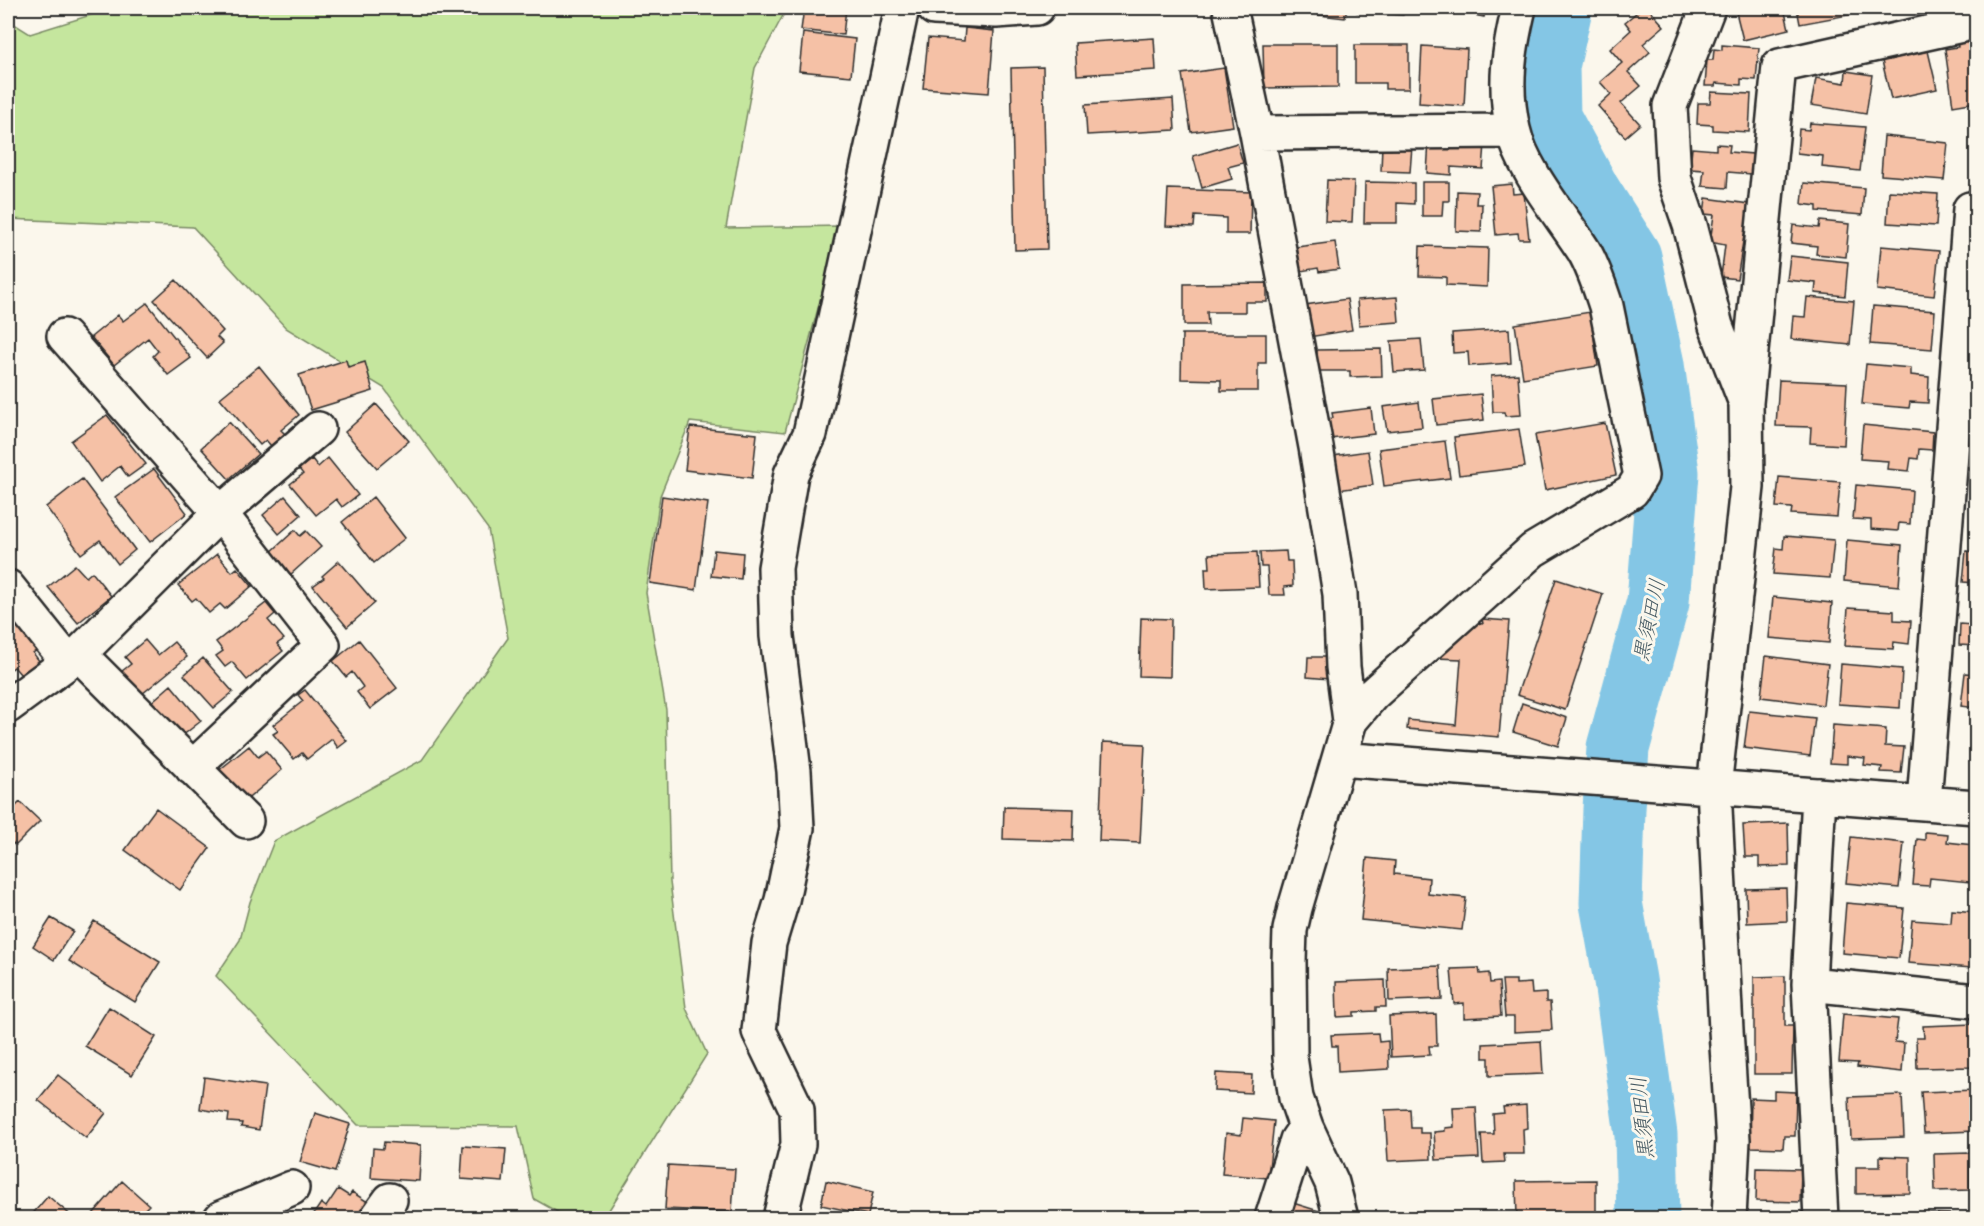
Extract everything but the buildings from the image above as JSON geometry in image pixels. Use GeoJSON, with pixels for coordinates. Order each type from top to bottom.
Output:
{"type":"FeatureCollection","features":[{"type":"Feature","properties":{"kind":"street"},"geometry":{"type":"LineString","coordinates":[[780,1218],[798,1144],[798,1110],[759,1030],[769,943],[782,900],[797,828],[794,771],[777,636],[775,568],[791,474],[810,434],[902,8]]}},
{"type":"Feature","properties":{"kind":"street"},"geometry":{"type":"LineString","coordinates":[[934,8],[996,11],[1036,8]]}},
{"type":"Feature","properties":{"kind":"street"},"geometry":{"type":"LineString","coordinates":[[1230,8],[1257,134],[1316,447],[1340,594],[1343,667],[1350,721],[1290,930],[1290,1057],[1296,1098],[1306,1127],[1332,1183],[1341,1218]]}},
{"type":"Feature","properties":{"kind":"street"},"geometry":{"type":"LineString","coordinates":[[1350,721],[1372,695],[1533,550],[1632,491],[1641,476],[1606,306],[1598,280],[1585,253],[1528,166],[1513,131],[1507,87],[1509,51],[1519,8]]}},
{"type":"Feature","properties":{"kind":"street"},"geometry":{"type":"LineString","coordinates":[[1708,8],[1670,106],[1674,178],[1690,225],[1716,326],[1746,403]]}},
{"type":"Feature","properties":{"kind":"street"},"geometry":{"type":"LineString","coordinates":[[1729,1218],[1733,1140],[1705,787],[1747,487],[1746,403],[1779,66],[1977,22]]}},
{"type":"Feature","properties":{"kind":"street"},"geometry":{"type":"LineString","coordinates":[[1257,134],[1513,131]]}},
{"type":"Feature","properties":{"kind":"street"},"geometry":{"type":"LineString","coordinates":[[1924,802],[1970,209],[1977,210]]}},
{"type":"Feature","properties":{"kind":"street"},"geometry":{"type":"LineString","coordinates":[[64,336],[220,513],[323,645],[192,768]]}},
{"type":"Feature","properties":{"kind":"street"},"geometry":{"type":"LineString","coordinates":[[8,706],[74,658],[220,513],[318,429]]}},
{"type":"Feature","properties":{"kind":"street"},"geometry":{"type":"LineString","coordinates":[[8,587],[74,658],[246,821]]}},
{"type":"Feature","properties":{"kind":"street"},"geometry":{"type":"LineString","coordinates":[[1339,759],[1977,807]]}},
{"type":"Feature","properties":{"kind":"street"},"geometry":{"type":"LineString","coordinates":[[1819,795],[1809,984],[1821,1218]]}},
{"type":"Feature","properties":{"kind":"street"},"geometry":{"type":"LineString","coordinates":[[1809,984],[1977,1001]]}},
{"type":"Feature","properties":{"kind":"street"},"geometry":{"type":"LineString","coordinates":[[1272,1218],[1298,1140],[1306,1127]]}},
{"type":"Feature","properties":{"kind":"street"},"geometry":{"type":"LineString","coordinates":[[229,1217],[292,1188]]}},
{"type":"Feature","properties":{"kind":"green space"},"geometry":{"type":"Polygon","coordinates":[[[113,8],[787,8],[755,68],[726,228],[840,226],[785,432],[690,422],[660,496],[646,593],[666,710],[670,882],[686,1008],[707,1054],[604,1218],[568,1218],[534,1199],[518,1126],[358,1125],[216,976],[240,940],[250,902],[274,841],[422,760],[508,638],[488,529],[384,388],[286,328],[193,227],[8,219],[8,20],[30,34],[113,8]]]}},
{"type":"Feature","properties":{"kind":"waterway","name":"黒須田川"},"geometry":{"type":"LineString","coordinates":[[1561,8],[1548,66],[1549,118],[1589,192],[1630,257],[1653,365],[1668,473],[1658,602],[1618,748],[1611,903],[1625,980],[1646,1135],[1648,1218]]}}]}
